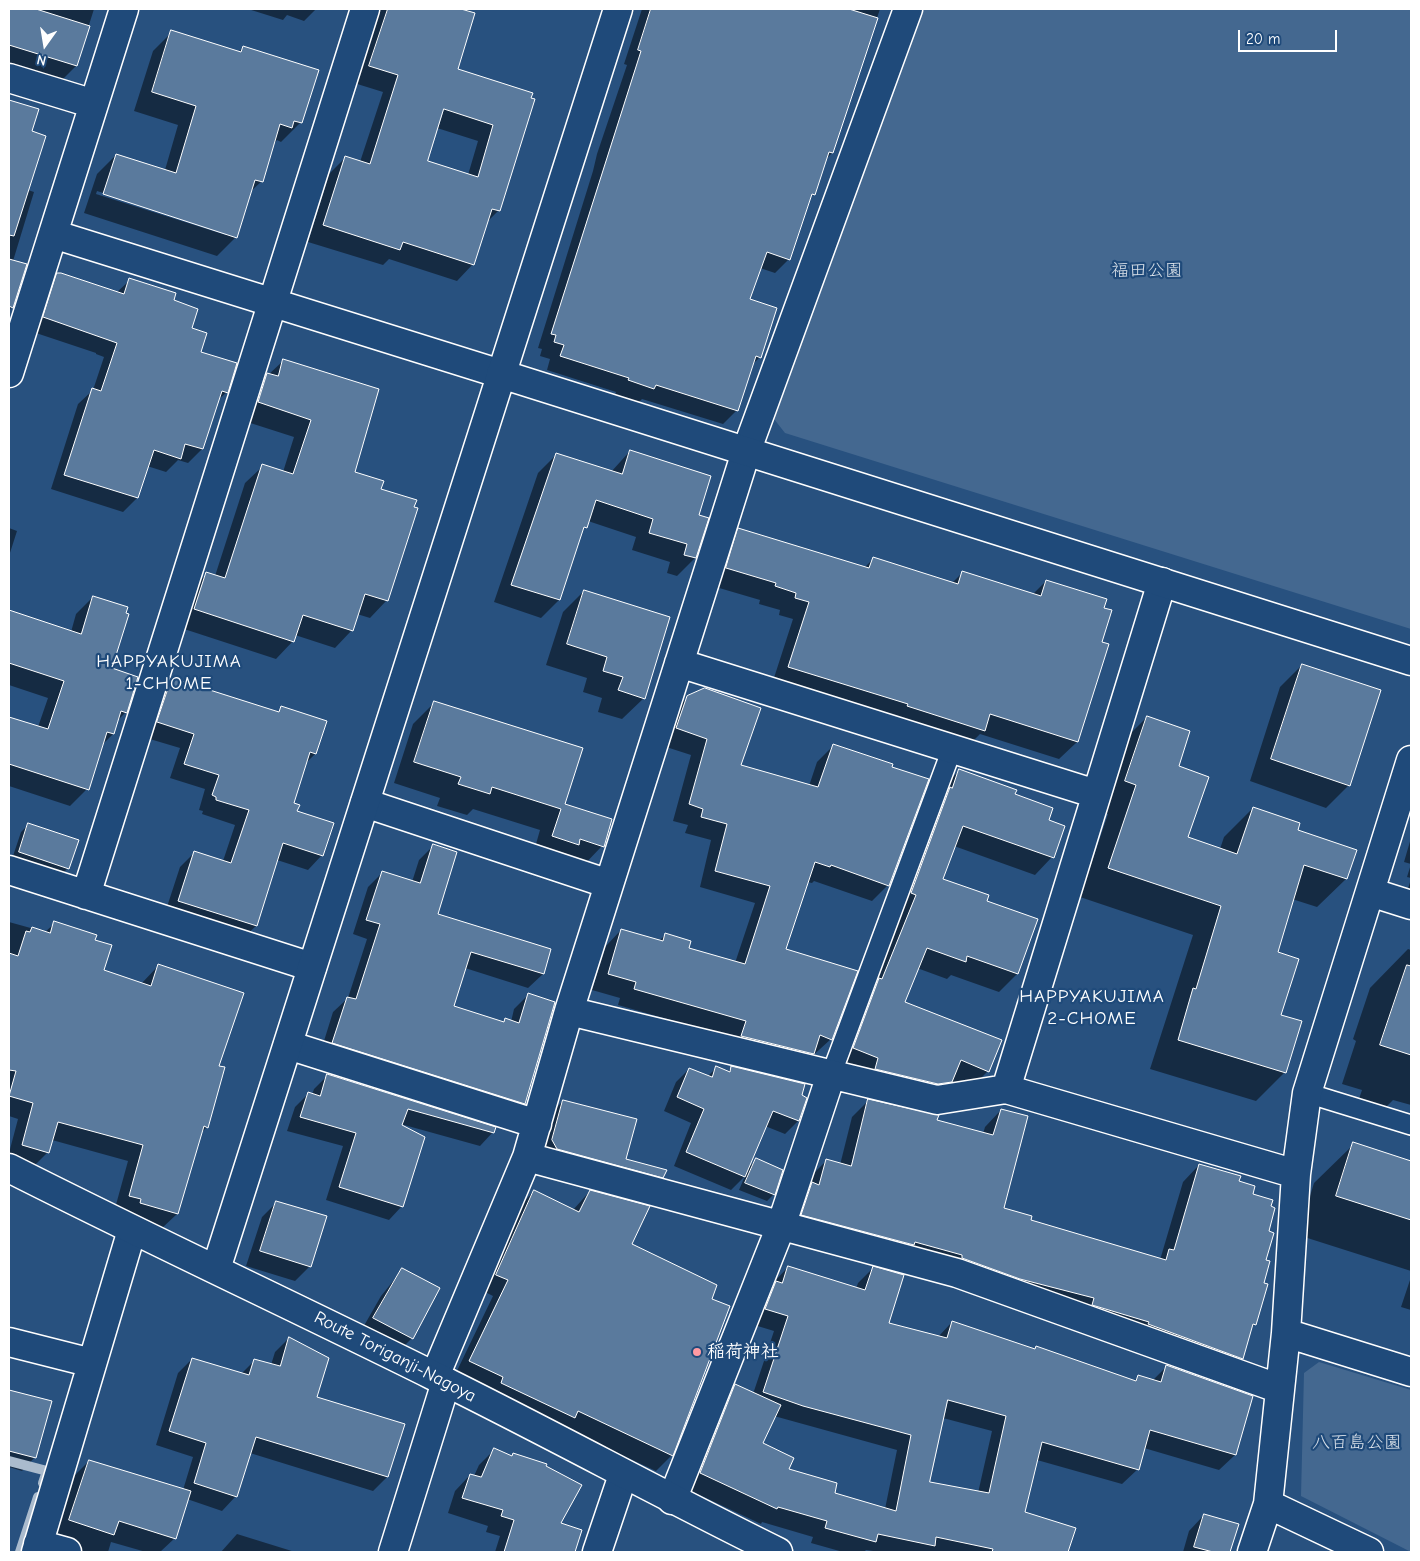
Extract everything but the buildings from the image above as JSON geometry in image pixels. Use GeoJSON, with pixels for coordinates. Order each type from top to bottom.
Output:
{"type":"FeatureCollection","features":[{"type":"Feature","properties":{"kind":"street"},"geometry":{"type":"LineString","coordinates":[[9,373],[124,9]]}},
{"type":"Feature","properties":{"kind":"street"},"geometry":{"type":"LineString","coordinates":[[86,895],[365,9]]}},
{"type":"Feature","properties":{"kind":"street"},"geometry":{"type":"LineString","coordinates":[[216,1269],[618,9]]}},
{"type":"Feature","properties":{"kind":"street"},"geometry":{"type":"LineString","coordinates":[[393,1552],[441,1379],[527,1157],[569,1011],[746,452],[908,9]]}},
{"type":"Feature","properties":{"kind":"street"},"geometry":{"type":"LineString","coordinates":[[9,78],[94,104]]}},
{"type":"Feature","properties":{"kind":"street"},"geometry":{"type":"LineString","coordinates":[[53,234],[1411,661]]}},
{"type":"Feature","properties":{"kind":"street"},"geometry":{"type":"LineString","coordinates":[[1006,1089],[1162,582]]}},
{"type":"Feature","properties":{"kind":"street"},"geometry":{"type":"LineString","coordinates":[[679,663],[1096,794]]}},
{"type":"Feature","properties":{"kind":"street"},"geometry":{"type":"LineString","coordinates":[[1252,1552],[1268,1504],[1286,1333],[1296,1174],[1307,1093],[1411,760]]}},
{"type":"Feature","properties":{"kind":"street"},"geometry":{"type":"LineString","coordinates":[[365,803],[609,884]]}},
{"type":"Feature","properties":{"kind":"street"},"geometry":{"type":"LineString","coordinates":[[9,870],[312,967]]}},
{"type":"Feature","properties":{"kind":"street"},"geometry":{"type":"LineString","coordinates":[[1370,892],[1411,905]]}},
{"type":"Feature","properties":{"kind":"street"},"geometry":{"type":"LineString","coordinates":[[569,1011],[937,1100],[1006,1089],[1296,1174]]}},
{"type":"Feature","properties":{"kind":"street"},"geometry":{"type":"LineString","coordinates":[[288,1045],[537,1124]]}},
{"type":"Feature","properties":{"kind":"street"},"geometry":{"type":"LineString","coordinates":[[672,1500],[781,1226],[831,1074]]}},
{"type":"Feature","properties":{"kind":"street"},"geometry":{"type":"LineString","coordinates":[[527,1157],[957,1274],[1280,1389]]}},
{"type":"Feature","properties":{"kind":"street","name":"Route Toriganji-Nagoya"},"geometry":{"type":"LineString","coordinates":[[9,1168],[132,1230],[441,1379],[623,1475],[778,1552]]}},
{"type":"Feature","properties":{"kind":"street"},"geometry":{"type":"LineString","coordinates":[[67,1552],[37,1548],[132,1230]]}},
{"type":"Feature","properties":{"kind":"street"},"geometry":{"type":"LineString","coordinates":[[1286,1333],[1411,1372]]}},
{"type":"Feature","properties":{"kind":"street"},"geometry":{"type":"LineString","coordinates":[[9,1342],[92,1364]]}},
{"type":"Feature","properties":{"kind":"street"},"geometry":{"type":"LineString","coordinates":[[597,1552],[623,1475]]}},
{"type":"Feature","properties":{"kind":"street"},"geometry":{"type":"LineString","coordinates":[[1268,1504],[1368,1552]]}},
{"type":"Feature","properties":{"kind":"lane"},"geometry":{"type":"LineString","coordinates":[[831,1074],[952,749]]}},
{"type":"Feature","properties":{"kind":"lane"},"geometry":{"type":"LineString","coordinates":[[1307,1093],[1411,1125]]}},
{"type":"Feature","properties":{"kind":"green space","name":"福田公園"},"geometry":{"type":"Polygon","coordinates":[[[922,9],[1411,9],[1411,629],[785,433],[774,419],[922,9]]]}},
{"type":"Feature","properties":{"kind":"green space","name":"八百島公園"},"geometry":{"type":"Polygon","coordinates":[[[1319,1362],[1411,1390],[1411,1552],[1301,1496],[1304,1373],[1319,1362]]]}},
{"type":"Feature","properties":{"kind":"waterway"},"geometry":{"type":"LineString","coordinates":[[9,1461],[47,1471],[43,1483]]}},
{"type":"Feature","properties":{"kind":"waterway"},"geometry":{"type":"LineString","coordinates":[[20,1552],[38,1497]]}},
{"type":"Feature","properties":{"kind":"place","name":"稲荷神社"},"geometry":{"type":"Point","coordinates":[697,1352]}},
{"type":"Feature","properties":{"kind":"district","name":"HAPPYAKUJIMA 1-CHOME"},"geometry":{"type":"Point","coordinates":[169,673]}},
{"type":"Feature","properties":{"kind":"district","name":"HAPPYAKUJIMA 2-CHOME"},"geometry":{"type":"Point","coordinates":[1092,1008]}}]}
